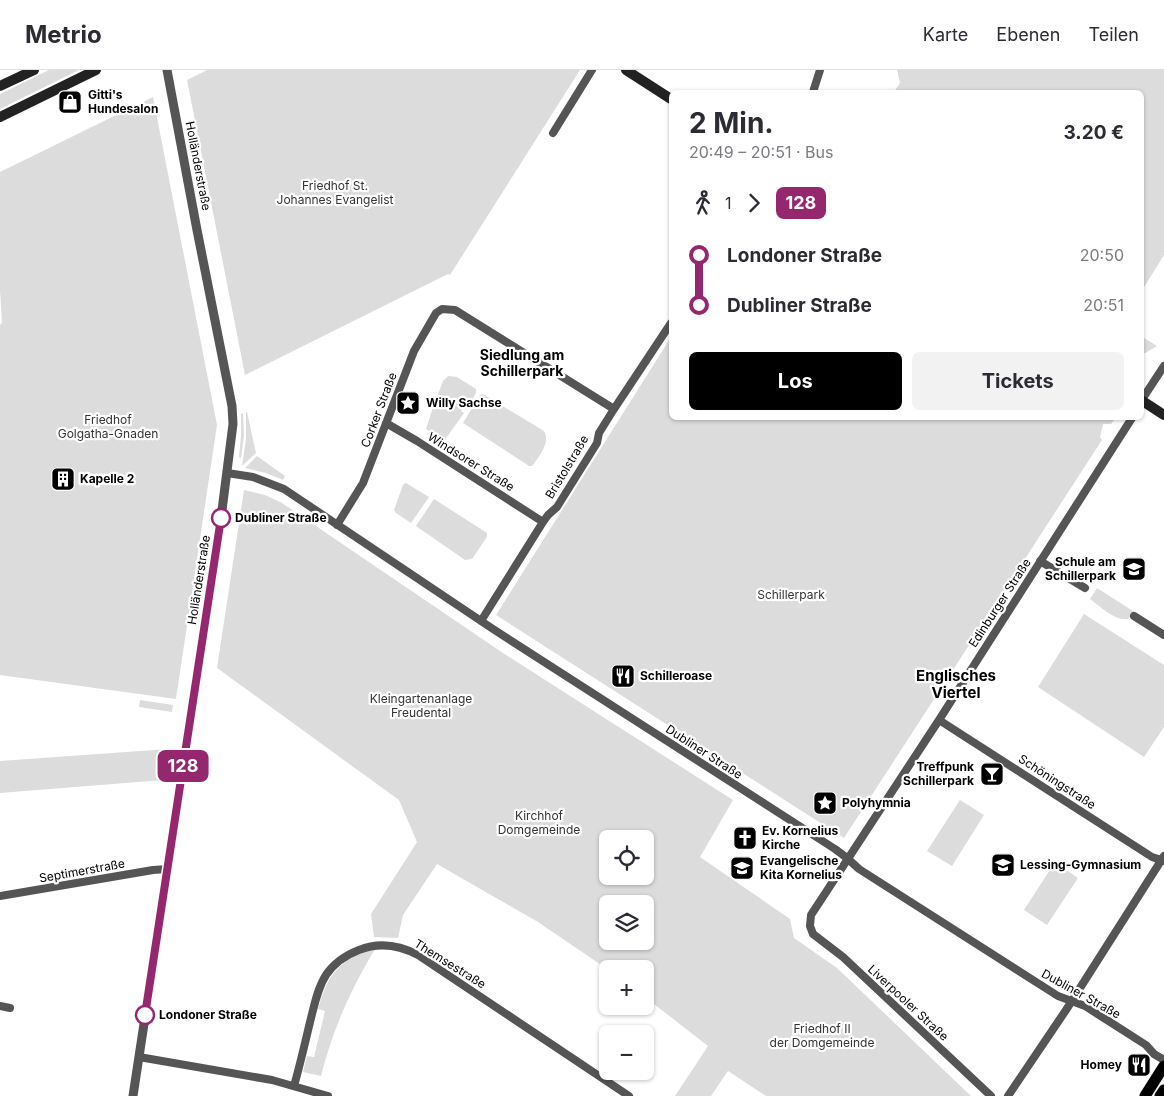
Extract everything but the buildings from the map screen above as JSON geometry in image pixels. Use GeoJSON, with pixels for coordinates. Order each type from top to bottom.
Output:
{"type":"FeatureCollection","features":[{"type":"Feature","properties":{"kind":"main road"},"geometry":{"type":"LineString","coordinates":[[0,86],[34,70]]}},
{"type":"Feature","properties":{"kind":"main road"},"geometry":{"type":"LineString","coordinates":[[0,117],[96,70]]}},
{"type":"Feature","properties":{"kind":"main road"},"geometry":{"type":"LineString","coordinates":[[626,70],[669,98]]}},
{"type":"Feature","properties":{"kind":"main road"},"geometry":{"type":"LineString","coordinates":[[1144,402],[1164,415]]}},
{"type":"Feature","properties":{"kind":"main road"},"geometry":{"type":"LineString","coordinates":[[1145,1096],[1164,1066]]}},
{"type":"Feature","properties":{"kind":"main road"},"geometry":{"type":"LineString","coordinates":[[1160,1096],[1164,1090]]}},
{"type":"Feature","properties":{"kind":"street","name":"Holländerstraße"},"geometry":{"type":"LineString","coordinates":[[133,1096],[233,424],[232,406],[198,239],[167,70]]}},
{"type":"Feature","properties":{"kind":"street"},"geometry":{"type":"LineString","coordinates":[[552,133],[592,70]]}},
{"type":"Feature","properties":{"kind":"street"},"geometry":{"type":"LineString","coordinates":[[814,90],[820,70]]}},
{"type":"Feature","properties":{"kind":"street","name":"Corker Straße"},"geometry":{"type":"LineString","coordinates":[[337,525],[363,483],[414,351],[436,313],[442,309],[456,310],[614,409]]}},
{"type":"Feature","properties":{"kind":"street","name":"Bristolstraße"},"geometry":{"type":"LineString","coordinates":[[481,622],[543,522],[557,507],[597,443],[600,433],[614,409],[669,326]]}},
{"type":"Feature","properties":{"kind":"street"},"geometry":{"type":"LineString","coordinates":[[1144,396],[1164,366]]}},
{"type":"Feature","properties":{"kind":"street","name":"Edinburger Straße"},"geometry":{"type":"LineString","coordinates":[[810,926],[811,915],[939,720],[1131,420]]}},
{"type":"Feature","properties":{"kind":"street","name":"Windsorer Straße"},"geometry":{"type":"LineString","coordinates":[[386,423],[543,522]]}},
{"type":"Feature","properties":{"kind":"street","name":"Dubliner Straße"},"geometry":{"type":"LineString","coordinates":[[227,473],[253,477],[284,489],[481,622],[848,858],[859,869],[1058,996],[1085,1006],[1138,1040],[1164,1060]]}},
{"type":"Feature","properties":{"kind":"street"},"geometry":{"type":"LineString","coordinates":[[1040,561],[1084,588]]}},
{"type":"Feature","properties":{"kind":"street"},"geometry":{"type":"LineString","coordinates":[[1134,616],[1164,635]]}},
{"type":"Feature","properties":{"kind":"street","name":"Schöningstraße"},"geometry":{"type":"LineString","coordinates":[[939,720],[1152,857],[1163,859]]}},
{"type":"Feature","properties":{"kind":"street"},"geometry":{"type":"LineString","coordinates":[[1008,1096],[1163,859]]}},
{"type":"Feature","properties":{"kind":"street","name":"Septimerstraße"},"geometry":{"type":"LineString","coordinates":[[0,896],[167,869]]}},
{"type":"Feature","properties":{"kind":"street","name":"Liverpooler Straße"},"geometry":{"type":"LineString","coordinates":[[810,926],[813,934],[843,957],[991,1096]]}},
{"type":"Feature","properties":{"kind":"street","name":"Themsestraße"},"geometry":{"type":"LineString","coordinates":[[294,1086],[317,997],[327,974],[337,962],[355,952],[372,946],[389,945],[418,954],[629,1096]]}},
{"type":"Feature","properties":{"kind":"street"},"geometry":{"type":"LineString","coordinates":[[0,1006],[10,1008]]}},
{"type":"Feature","properties":{"kind":"street"},"geometry":{"type":"LineString","coordinates":[[139,1057],[217,1069],[294,1086],[328,1096]]}},
{"type":"Feature","properties":{"kind":"green space"},"geometry":{"type":"Polygon","coordinates":[[[49,70],[79,70],[0,109],[0,94],[49,70]]]}},
{"type":"Feature","properties":{"kind":"green space","name":"Friedhof St. Johannes Evangelist"},"geometry":{"type":"Polygon","coordinates":[[[207,70],[580,70],[450,275],[448,274],[245,375],[187,80],[207,70]]]}},
{"type":"Feature","properties":{"kind":"green space"},"geometry":{"type":"Polygon","coordinates":[[[897,70],[1164,70],[1164,255],[1144,287],[1144,90],[895,90],[900,83],[897,70]]]}},
{"type":"Feature","properties":{"kind":"green space","name":"Friedhof Golgatha-Gnaden"},"geometry":{"type":"Polygon","coordinates":[[[153,97],[217,425],[176,699],[0,675],[0,325],[2,323],[0,290],[0,172],[153,97]]]}},
{"type":"Feature","properties":{"kind":"green space"},"geometry":{"type":"Polygon","coordinates":[[[1144,338],[1157,346],[1144,353],[1144,338]]]}},
{"type":"Feature","properties":{"kind":"green space","name":"Schillerpark"},"geometry":{"type":"Polygon","coordinates":[[[669,340],[669,420],[1114,420],[1111,424],[1103,424],[1100,437],[1102,440],[844,838],[496,615],[669,340]]]}},
{"type":"Feature","properties":{"kind":"green space"},"geometry":{"type":"Polygon","coordinates":[[[448,376],[457,377],[476,389],[476,393],[466,410],[463,408],[461,411],[464,413],[444,441],[426,429],[435,401],[438,402],[440,399],[437,397],[443,381],[448,376]]]}},
{"type":"Feature","properties":{"kind":"green space"},"geometry":{"type":"Polygon","coordinates":[[[483,394],[544,431],[546,435],[545,445],[532,466],[529,466],[463,423],[480,395],[483,394]]]}},
{"type":"Feature","properties":{"kind":"green space"},"geometry":{"type":"Polygon","coordinates":[[[246,412],[256,453],[242,466],[246,439],[246,412]]]}},
{"type":"Feature","properties":{"kind":"green space"},"geometry":{"type":"Polygon","coordinates":[[[243,413],[244,436],[241,458],[239,457],[241,414],[243,413]]]}},
{"type":"Feature","properties":{"kind":"green space"},"geometry":{"type":"Polygon","coordinates":[[[257,456],[285,476],[283,480],[266,473],[245,468],[257,456]]]}},
{"type":"Feature","properties":{"kind":"green space"},"geometry":{"type":"Polygon","coordinates":[[[406,483],[429,497],[411,523],[394,510],[403,485],[406,483]]]}},
{"type":"Feature","properties":{"kind":"green space"},"geometry":{"type":"Polygon","coordinates":[[[244,490],[265,495],[282,503],[503,653],[733,800],[700,857],[790,919],[794,938],[837,968],[971,1096],[766,1096],[728,1071],[711,1096],[675,1096],[708,1046],[654,1004],[654,960],[599,960],[599,964],[538,922],[437,864],[403,915],[398,938],[374,937],[371,914],[417,842],[399,800],[217,668],[244,490]]]}},
{"type":"Feature","properties":{"kind":"green space"},"geometry":{"type":"Polygon","coordinates":[[[434,499],[487,533],[487,537],[472,559],[465,560],[416,526],[434,499]]]}},
{"type":"Feature","properties":{"kind":"green space"},"geometry":{"type":"Polygon","coordinates":[[[1097,588],[1133,611],[1128,619],[1113,616],[1090,599],[1097,588]]]}},
{"type":"Feature","properties":{"kind":"green space"},"geometry":{"type":"Polygon","coordinates":[[[1084,614],[1164,665],[1164,727],[1144,757],[1038,687],[1084,614]]]}},
{"type":"Feature","properties":{"kind":"green space"},"geometry":{"type":"Polygon","coordinates":[[[140,700],[173,705],[172,712],[139,707],[140,700]]]}},
{"type":"Feature","properties":{"kind":"green space"},"geometry":{"type":"Polygon","coordinates":[[[168,749],[163,780],[0,793],[0,761],[168,749]]]}},
{"type":"Feature","properties":{"kind":"green space"},"geometry":{"type":"Polygon","coordinates":[[[960,800],[984,815],[952,866],[927,851],[960,800]]]}},
{"type":"Feature","properties":{"kind":"green space"},"geometry":{"type":"Polygon","coordinates":[[[1055,862],[1078,878],[1047,925],[1024,910],[1055,862]]]}},
{"type":"Feature","properties":{"kind":"green space"},"geometry":{"type":"Polygon","coordinates":[[[375,949],[343,1011],[321,1076],[303,1072],[307,1056],[314,1057],[325,1011],[318,1009],[331,977],[344,963],[375,949]]]}},
{"type":"Feature","properties":{"kind":"bus line","name":"128"},"geometry":{"type":"LineString","coordinates":[[145,1015],[221,518]]}},
{"type":"Feature","properties":{"kind":"place","name":"Gitti's Hundesalon"},"geometry":{"type":"Point","coordinates":[70,102]}},
{"type":"Feature","properties":{"kind":"place","name":"Willy Sachse"},"geometry":{"type":"Point","coordinates":[408,403]}},
{"type":"Feature","properties":{"kind":"place","name":"Kapelle 2"},"geometry":{"type":"Point","coordinates":[63,479]}},
{"type":"Feature","properties":{"kind":"place","name":"Dubliner Straße"},"geometry":{"type":"Point","coordinates":[221,518]}},
{"type":"Feature","properties":{"kind":"place","name":"Schule am Schillerpark"},"geometry":{"type":"Point","coordinates":[1134,569]}},
{"type":"Feature","properties":{"kind":"place","name":"Schilleroase"},"geometry":{"type":"Point","coordinates":[623,676]}},
{"type":"Feature","properties":{"kind":"place","name":"Treffpunk Schillerpark"},"geometry":{"type":"Point","coordinates":[992,774]}},
{"type":"Feature","properties":{"kind":"place","name":"Polyhymnia"},"geometry":{"type":"Point","coordinates":[825,803]}},
{"type":"Feature","properties":{"kind":"place","name":"Ev. Kornelius Kirche"},"geometry":{"type":"Point","coordinates":[745,838]}},
{"type":"Feature","properties":{"kind":"place","name":"Lessing-Gymnasium"},"geometry":{"type":"Point","coordinates":[1003,865]}},
{"type":"Feature","properties":{"kind":"place","name":"Evangelische Kita Kornelius"},"geometry":{"type":"Point","coordinates":[742,868]}},
{"type":"Feature","properties":{"kind":"place","name":"Londoner Straße"},"geometry":{"type":"Point","coordinates":[145,1015]}},
{"type":"Feature","properties":{"kind":"place","name":"Homey"},"geometry":{"type":"Point","coordinates":[1139,1065]}},
{"type":"Feature","properties":{"kind":"district","name":"Siedlung am Schillerpark"},"geometry":{"type":"Point","coordinates":[522,364]}},
{"type":"Feature","properties":{"kind":"district","name":"Englisches Viertel"},"geometry":{"type":"Point","coordinates":[956,684]}},
{"type":"Feature","properties":{"kind":"park label","name":"Kleingartenanlage Freudental"},"geometry":{"type":"Point","coordinates":[421,706]}},
{"type":"Feature","properties":{"kind":"park label","name":"Kirchhof Domgemeinde"},"geometry":{"type":"Point","coordinates":[539,823]}},
{"type":"Feature","properties":{"kind":"park label","name":"Friedhof II der Domgemeinde"},"geometry":{"type":"Point","coordinates":[822,1036]}}]}
